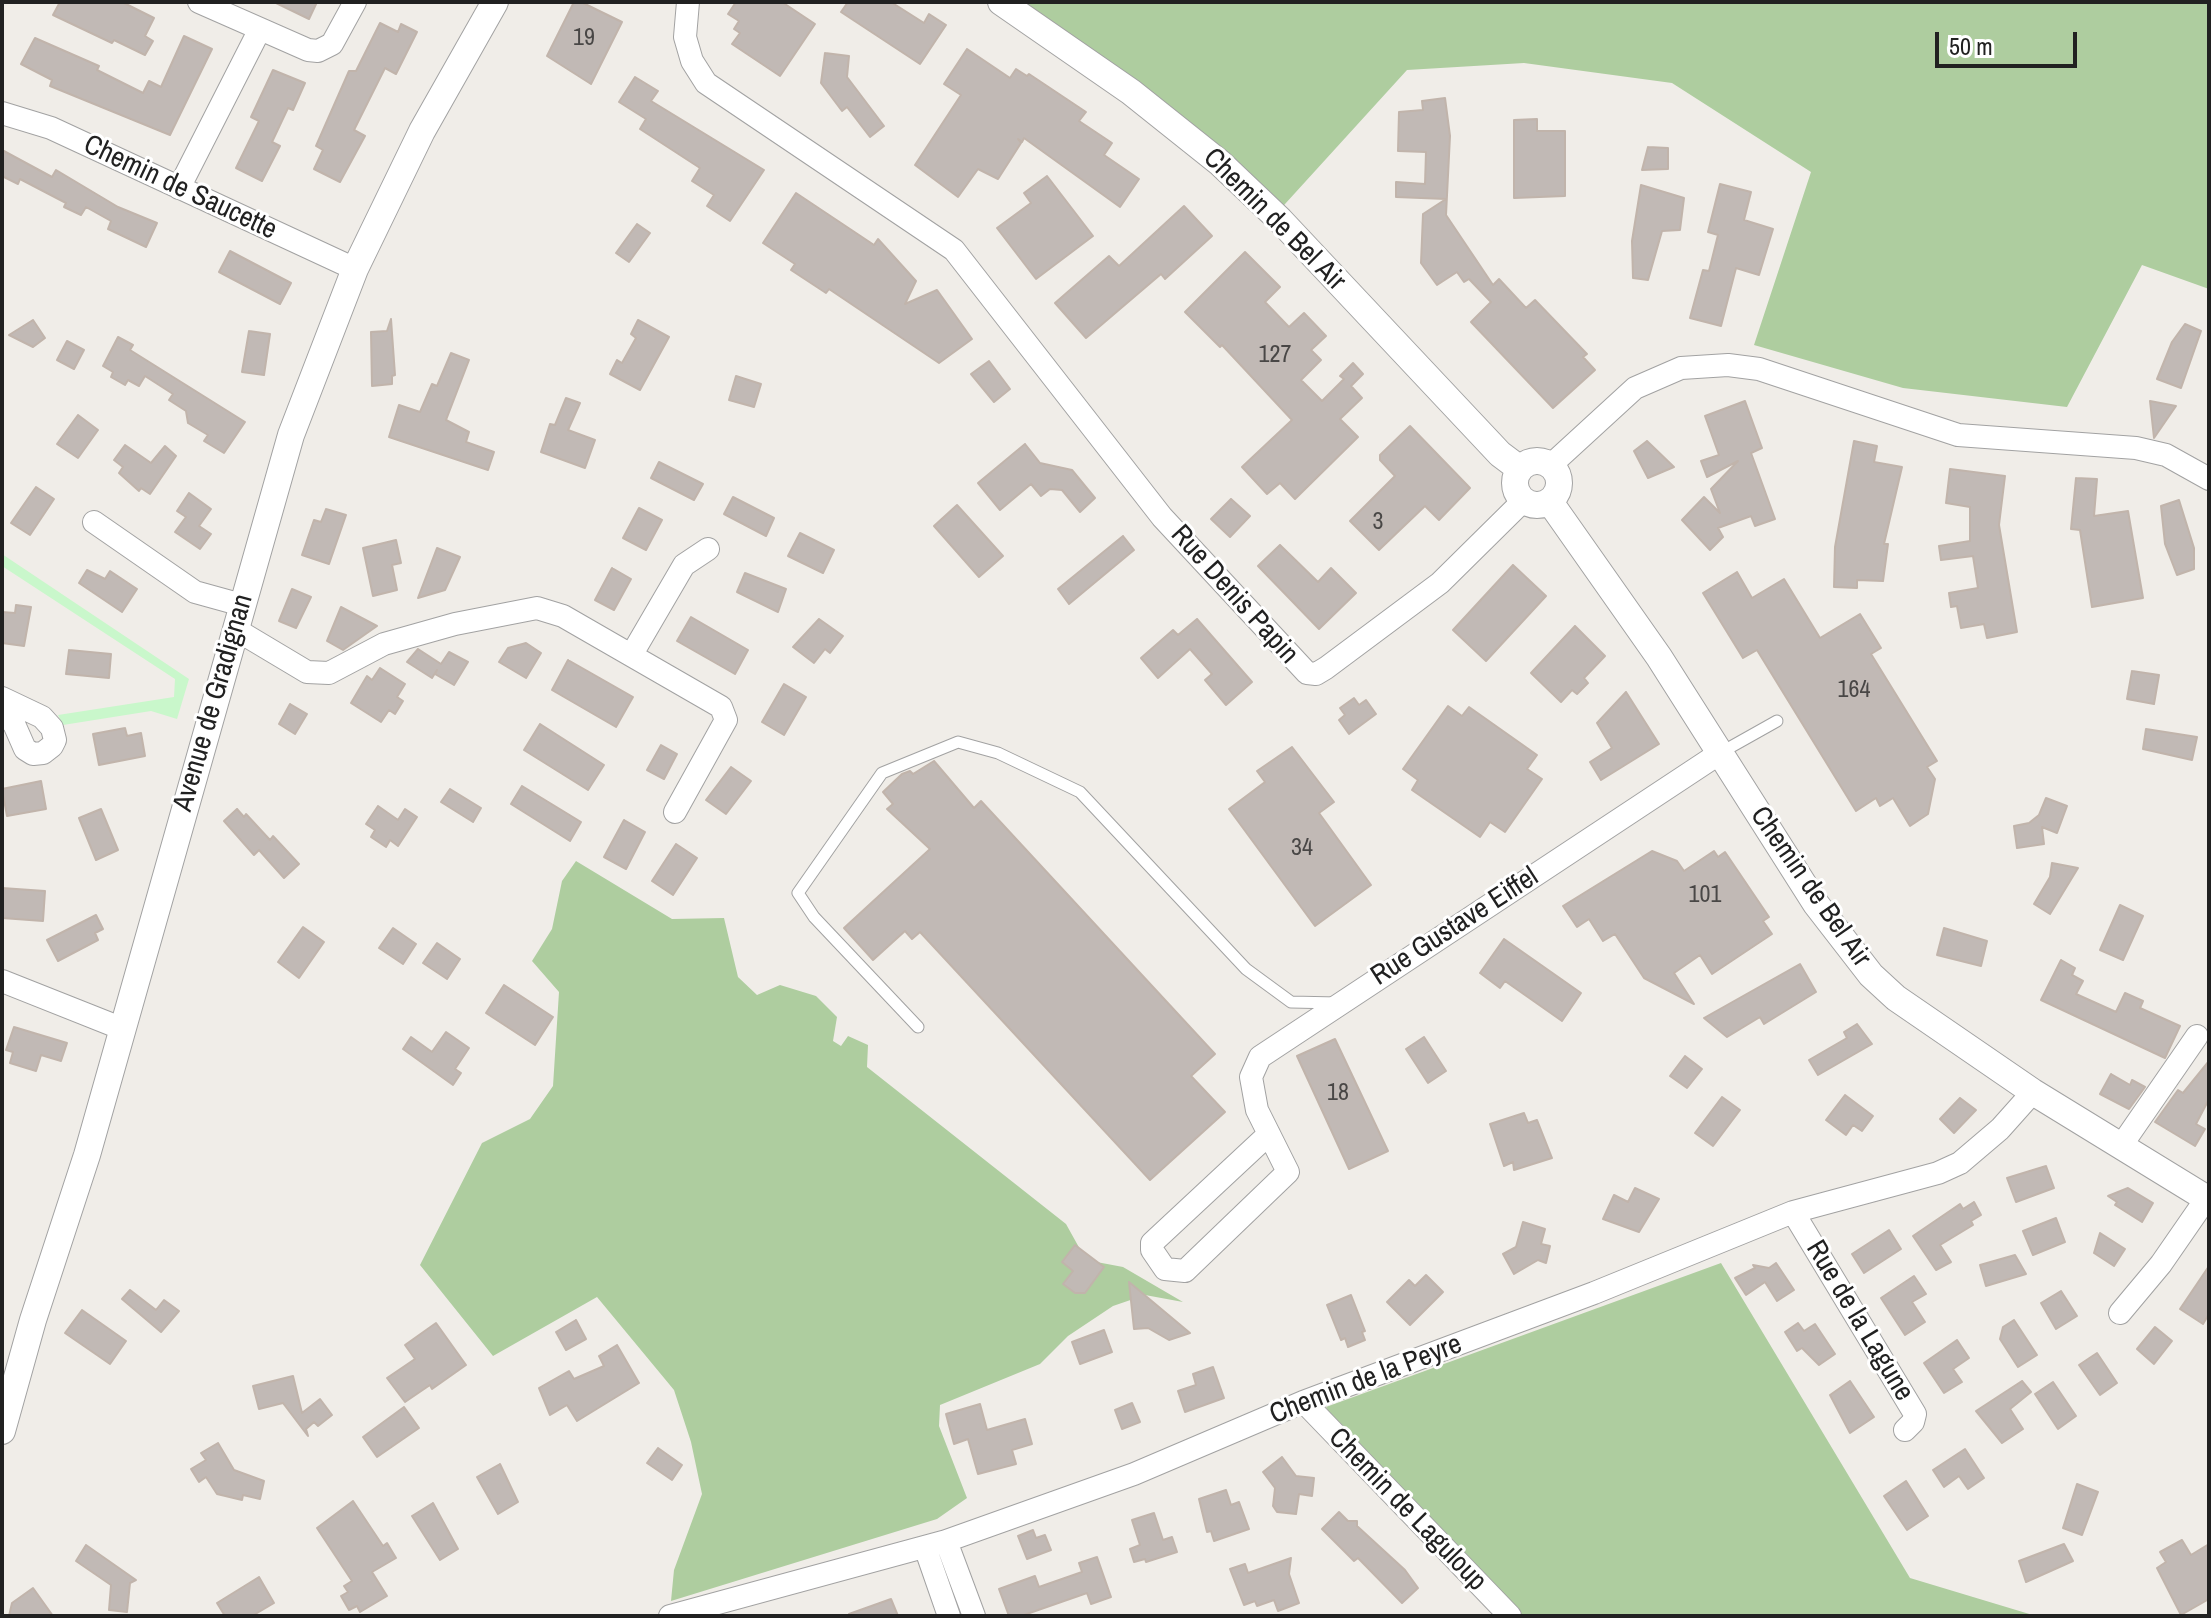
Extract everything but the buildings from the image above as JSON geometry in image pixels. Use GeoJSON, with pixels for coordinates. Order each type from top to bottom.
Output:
{"type":"FeatureCollection","features":[{"type":"Feature","properties":{"kind":"street"},"geometry":{"type":"LineString","coordinates":[[199,2],[318,51],[332,44],[355,2]]}},
{"type":"Feature","properties":{"kind":"street","name":"Avenue de Gradignan"},"geometry":{"type":"LineString","coordinates":[[2,1431],[123,1029],[291,435],[355,269],[422,131],[495,2]]}},
{"type":"Feature","properties":{"kind":"street","name":"Rue Denis Papin"},"geometry":{"type":"LineString","coordinates":[[688,2],[685,37],[692,61],[706,83],[935,234],[954,250],[1162,517],[1298,668],[1316,674],[1440,583],[1523,501]]}},
{"type":"Feature","properties":{"kind":"street","name":"Chemin de Bel Air"},"geometry":{"type":"LineString","coordinates":[[1001,2],[1131,92],[1220,163],[1280,220],[1500,454],[1520,469]]}},
{"type":"Feature","properties":{"kind":"street"},"geometry":{"type":"LineString","coordinates":[[179,188],[260,29]]}},
{"type":"Feature","properties":{"kind":"street","name":"Chemin de Saucette"},"geometry":{"type":"LineString","coordinates":[[2,113],[51,128],[355,269]]}},
{"type":"Feature","properties":{"kind":"street"},"geometry":{"type":"LineString","coordinates":[[1551,465],[1635,388],[1681,368],[1728,365],[1759,369],[1958,435],[2136,448],[2166,455],[2209,479]]}},
{"type":"Feature","properties":{"kind":"street"},"geometry":{"type":"LineString","coordinates":[[1531,462],[1551,465],[1560,484],[1550,502],[1536,506],[1523,501],[1515,482],[1520,469],[1531,462]]}},
{"type":"Feature","properties":{"kind":"street","name":"Chemin de Bel Air"},"geometry":{"type":"LineString","coordinates":[[1550,502],[1659,657],[1816,904],[1871,975],[1896,998],[2033,1092],[2208,1200]]}},
{"type":"Feature","properties":{"kind":"street"},"geometry":{"type":"LineString","coordinates":[[94,522],[195,592],[238,617],[307,672],[329,673],[384,644],[455,624],[537,608],[563,616],[721,707],[726,720],[675,812]]}},
{"type":"Feature","properties":{"kind":"street"},"geometry":{"type":"LineString","coordinates":[[632,654],[684,565],[708,549]]}},
{"type":"Feature","properties":{"kind":"street"},"geometry":{"type":"LineString","coordinates":[[2,698],[42,717],[52,728],[52,746],[43,753],[33,754],[2,712]]}},
{"type":"Feature","properties":{"kind":"street","name":"Rue Gustave Eiffel"},"geometry":{"type":"LineString","coordinates":[[1269,1134],[1152,1243],[1152,1250],[1165,1269],[1185,1271],[1288,1172],[1269,1134],[1257,1110],[1251,1077],[1260,1057],[1720,753]]}},
{"type":"Feature","properties":{"kind":"street"},"geometry":{"type":"LineString","coordinates":[[2,981],[123,1029]]}},
{"type":"Feature","properties":{"kind":"street"},"geometry":{"type":"LineString","coordinates":[[2121,1146],[2197,1036]]}},
{"type":"Feature","properties":{"kind":"street","name":"Chemin de la Peyre"},"geometry":{"type":"LineString","coordinates":[[670,1616],[936,1544],[1134,1474],[1304,1402],[1594,1293],[1793,1212],[1829,1199],[1911,1181],[1960,1163],[2000,1129],[2033,1092]]}},
{"type":"Feature","properties":{"kind":"street"},"geometry":{"type":"LineString","coordinates":[[2120,1313],[2208,1200]]}},
{"type":"Feature","properties":{"kind":"street","name":"Rue de la Lagune"},"geometry":{"type":"LineString","coordinates":[[1793,1212],[1915,1414],[1913,1422],[1905,1430]]}},
{"type":"Feature","properties":{"kind":"street","name":"Chemin de Laguloup"},"geometry":{"type":"LineString","coordinates":[[1304,1402],[1510,1616]]}},
{"type":"Feature","properties":{"kind":"street"},"geometry":{"type":"LineString","coordinates":[[936,1544],[949,1616]]}},
{"type":"Feature","properties":{"kind":"street"},"geometry":{"type":"LineString","coordinates":[[936,1544],[974,1616]]}},
{"type":"Feature","properties":{"kind":"lane"},"geometry":{"type":"LineString","coordinates":[[1720,753],[1777,721]]}},
{"type":"Feature","properties":{"kind":"lane"},"geometry":{"type":"LineString","coordinates":[[918,1027],[814,917],[798,893],[882,773],[958,742],[998,753],[1080,792],[1246,969],[1291,1002],[1338,1003]]}},
{"type":"Feature","properties":{"kind":"green space"},"geometry":{"type":"Polygon","coordinates":[[[1010,2],[2209,2],[2209,289],[2142,265],[2067,407],[1903,388],[1754,345],[1811,172],[1672,83],[1524,63],[1407,70],[1275,215],[1010,2]]]}},
{"type":"Feature","properties":{"kind":"green space"},"geometry":{"type":"Polygon","coordinates":[[[2,554],[189,679],[177,719],[151,711],[63,725],[58,715],[174,697],[175,679],[2,566],[2,554]]]}},
{"type":"Feature","properties":{"kind":"green space"},"geometry":{"type":"Polygon","coordinates":[[[576,861],[672,919],[724,918],[738,977],[757,995],[780,985],[816,996],[837,1017],[833,1041],[841,1046],[848,1036],[868,1045],[867,1067],[1066,1224],[1086,1260],[1123,1267],[1183,1302],[1145,1295],[1113,1306],[1068,1336],[1040,1364],[940,1405],[939,1426],[967,1498],[937,1519],[671,1601],[674,1570],[702,1494],[691,1442],[674,1390],[597,1297],[493,1356],[420,1265],[482,1143],[530,1119],[553,1086],[559,992],[532,961],[552,929],[562,881],[576,861]]]}},
{"type":"Feature","properties":{"kind":"green space"},"geometry":{"type":"Polygon","coordinates":[[[1721,1263],[1910,1578],[2036,1616],[1521,1616],[1338,1428],[1326,1407],[1721,1263]]]}}]}
